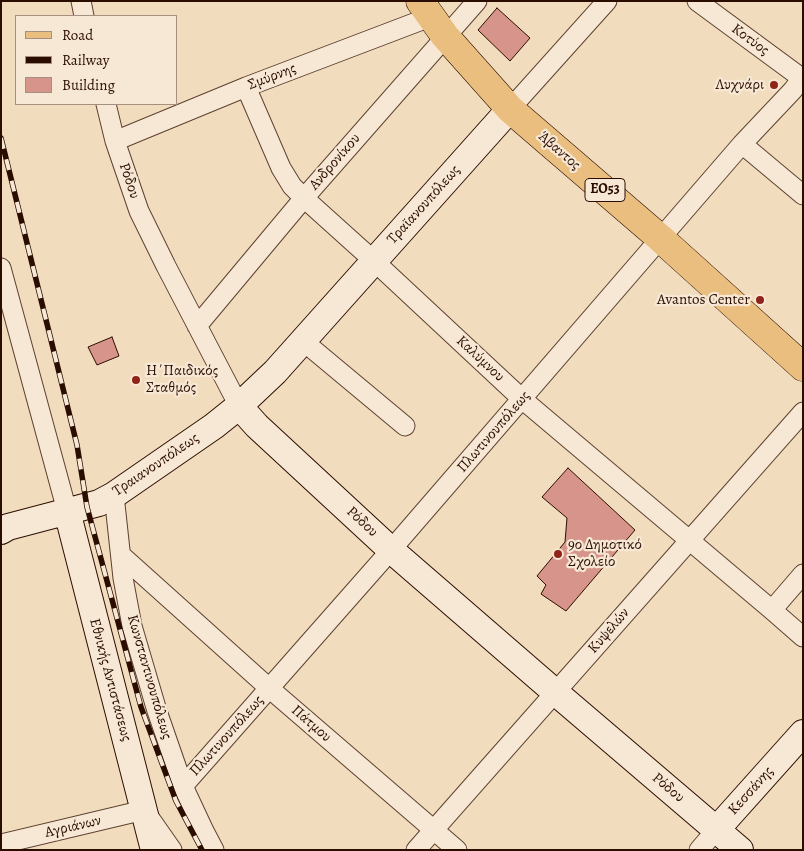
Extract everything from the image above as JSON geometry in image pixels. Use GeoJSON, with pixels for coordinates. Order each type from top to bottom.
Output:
{"type":"FeatureCollection","features":[{"type":"Feature","properties":{"kind":"main road","name":"Άβαντος"},"geometry":{"type":"LineString","coordinates":[[432,18],[510,109],[660,238],[803,367]]}},
{"type":"Feature","properties":{"kind":"street"},"geometry":{"type":"LineString","coordinates":[[80,1],[84,15]]}},
{"type":"Feature","properties":{"kind":"street","name":"Ανδρονίκου"},"geometry":{"type":"LineString","coordinates":[[196,326],[304,198],[432,18],[477,1]]}},
{"type":"Feature","properties":{"kind":"street","name":"Τραϊανουπόλεως"},"geometry":{"type":"LineString","coordinates":[[239,406],[264,384],[607,1]]}},
{"type":"Feature","properties":{"kind":"street","name":"Κοτύος"},"geometry":{"type":"LineString","coordinates":[[697,1],[802,78]]}},
{"type":"Feature","properties":{"kind":"street","name":"Σμύρνης"},"geometry":{"type":"LineString","coordinates":[[115,141],[246,87],[432,18]]}},
{"type":"Feature","properties":{"kind":"street","name":"Πλωτινουπόλεως"},"geometry":{"type":"LineString","coordinates":[[183,786],[391,550],[742,144],[802,78]]}},
{"type":"Feature","properties":{"kind":"street","name":"Καλύμνου"},"geometry":{"type":"LineString","coordinates":[[246,87],[280,168],[292,186],[304,198],[522,398],[803,637]]}},
{"type":"Feature","properties":{"kind":"street","name":"Ρόδου"},"geometry":{"type":"LineString","coordinates":[[106,105],[115,141],[139,211],[196,326],[239,406],[257,426],[391,550],[740,850]]}},
{"type":"Feature","properties":{"kind":"street"},"geometry":{"type":"LineString","coordinates":[[742,144],[803,195]]}},
{"type":"Feature","properties":{"kind":"street"},"geometry":{"type":"LineString","coordinates":[[1,268],[66,511]]}},
{"type":"Feature","properties":{"kind":"street"},"geometry":{"type":"LineString","coordinates":[[303,341],[405,426]]}},
{"type":"Feature","properties":{"kind":"street","name":"Τραιανουπόλεως"},"geometry":{"type":"LineString","coordinates":[[1,531],[99,503],[114,495],[214,426],[239,406]]}},
{"type":"Feature","properties":{"kind":"street","name":"Κυψελών"},"geometry":{"type":"LineString","coordinates":[[416,850],[803,412]]}},
{"type":"Feature","properties":{"kind":"street","name":"Κωνσταντινουπόλεως"},"geometry":{"type":"LineString","coordinates":[[114,495],[123,578],[132,626],[157,712],[183,786],[214,850]]}},
{"type":"Feature","properties":{"kind":"street","name":"Εθνικής Αντιστάσεως"},"geometry":{"type":"LineString","coordinates":[[66,511],[154,850]]}},
{"type":"Feature","properties":{"kind":"street","name":"Πάτμου"},"geometry":{"type":"LineString","coordinates":[[122,556],[270,688],[457,850]]}},
{"type":"Feature","properties":{"kind":"street"},"geometry":{"type":"LineString","coordinates":[[772,610],[803,574]]}},
{"type":"Feature","properties":{"kind":"street","name":"Κεσσάνης"},"geometry":{"type":"LineString","coordinates":[[699,850],[803,733]]}},
{"type":"Feature","properties":{"kind":"street"},"geometry":{"type":"LineString","coordinates":[[144,810],[172,850]]}},
{"type":"Feature","properties":{"kind":"street","name":"Αγριάνων"},"geometry":{"type":"LineString","coordinates":[[1,844],[144,810]]}},
{"type":"Feature","properties":{"kind":"building"},"geometry":{"type":"Polygon","coordinates":[[[497,8],[530,38],[510,61],[478,30],[497,8]]]}},
{"type":"Feature","properties":{"kind":"building"},"geometry":{"type":"Polygon","coordinates":[[[112,337],[119,356],[97,365],[88,347],[112,337]]]}},
{"type":"Feature","properties":{"kind":"building","name":"9ο Δημοτικό Σχολείο"},"geometry":{"type":"Polygon","coordinates":[[[568,468],[635,530],[566,611],[541,594],[546,585],[537,576],[565,542],[567,518],[542,497],[568,468]]]}},
{"type":"Feature","properties":{"kind":"railway"},"geometry":{"type":"LineString","coordinates":[[1,138],[77,445],[87,507],[141,707],[176,801],[202,850]]}},
{"type":"Feature","properties":{"kind":"place","name":"Λυχνάρι"},"geometry":{"type":"Point","coordinates":[774,85]}},
{"type":"Feature","properties":{"kind":"place","name":"Avantos Center"},"geometry":{"type":"Point","coordinates":[760,300]}},
{"type":"Feature","properties":{"kind":"place","name":"Η΄Παιδικός Σταθμός"},"geometry":{"type":"Point","coordinates":[136,380]}},
{"type":"Feature","properties":{"kind":"place","name":"9ο Δημοτικό Σχολείο"},"geometry":{"type":"Point","coordinates":[558,554]}}]}
